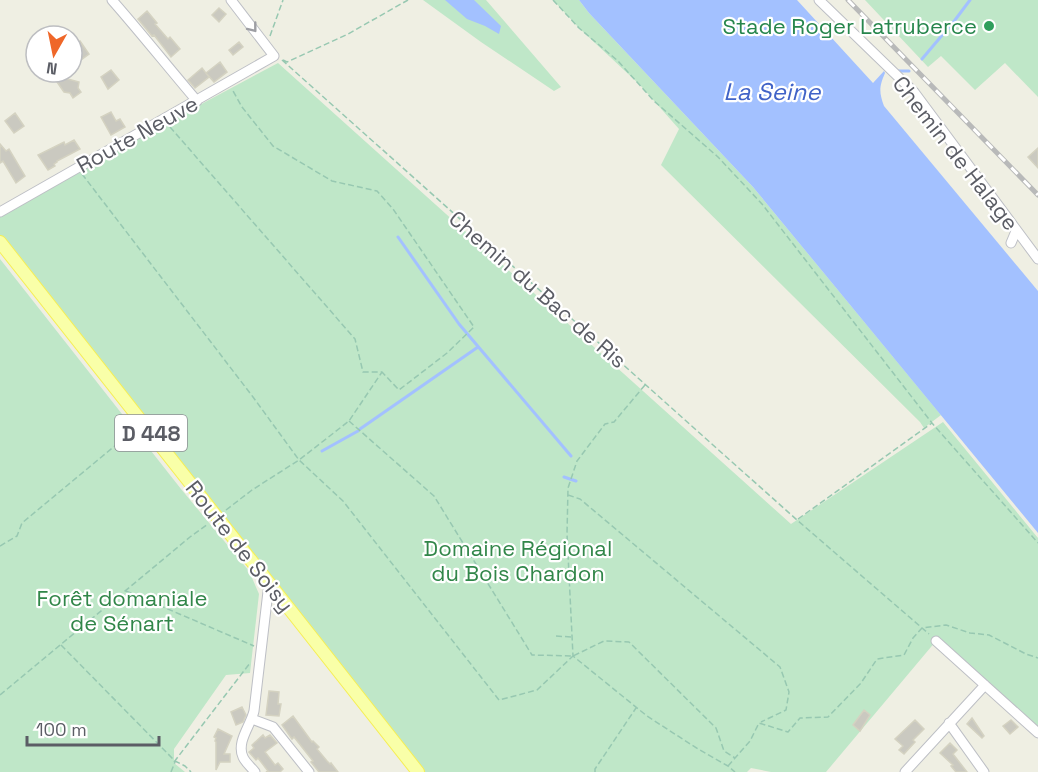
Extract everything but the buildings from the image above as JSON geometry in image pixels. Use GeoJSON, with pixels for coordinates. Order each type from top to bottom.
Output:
{"type":"FeatureCollection","features":[{"type":"Feature","properties":{"kind":"main road","name":"Route de Soisy"},"geometry":{"type":"LineString","coordinates":[[0,242],[418,772]]}},
{"type":"Feature","properties":{"kind":"street"},"geometry":{"type":"LineString","coordinates":[[111,0],[197,101]]}},
{"type":"Feature","properties":{"kind":"street"},"geometry":{"type":"LineString","coordinates":[[231,0],[277,57]]}},
{"type":"Feature","properties":{"kind":"street","name":"Chemin de Halage"},"geometry":{"type":"LineString","coordinates":[[819,0],[914,92],[1038,259]]}},
{"type":"Feature","properties":{"kind":"street","name":"Route Neuve"},"geometry":{"type":"LineString","coordinates":[[0,212],[277,57]]}},
{"type":"Feature","properties":{"kind":"street"},"geometry":{"type":"LineString","coordinates":[[1011,243],[1016,231]]}},
{"type":"Feature","properties":{"kind":"street"},"geometry":{"type":"LineString","coordinates":[[255,772],[243,756],[241,743],[252,719],[268,583]]}},
{"type":"Feature","properties":{"kind":"street"},"geometry":{"type":"LineString","coordinates":[[936,640],[1038,733]]}},
{"type":"Feature","properties":{"kind":"street"},"geometry":{"type":"LineString","coordinates":[[905,772],[985,685]]}},
{"type":"Feature","properties":{"kind":"street"},"geometry":{"type":"LineString","coordinates":[[252,719],[273,728],[309,772]]}},
{"type":"Feature","properties":{"kind":"street"},"geometry":{"type":"LineString","coordinates":[[950,723],[984,772]]}},
{"type":"Feature","properties":{"kind":"path"},"geometry":{"type":"LineString","coordinates":[[266,46],[283,0]]}},
{"type":"Feature","properties":{"kind":"path"},"geometry":{"type":"LineString","coordinates":[[277,57],[287,62],[348,34],[408,0]]}},
{"type":"Feature","properties":{"kind":"path"},"geometry":{"type":"LineString","coordinates":[[553,0],[579,28],[618,61],[654,101],[718,157],[762,204],[932,423],[1038,543]]}},
{"type":"Feature","properties":{"kind":"path","name":"Chemin du Bac de Ris"},"geometry":{"type":"LineString","coordinates":[[277,57],[797,520],[936,640]]}},
{"type":"Feature","properties":{"kind":"path"},"geometry":{"type":"LineString","coordinates":[[163,120],[355,339],[363,372],[382,372],[399,390],[447,353],[474,327],[393,209],[377,191],[332,182],[273,146],[242,107],[229,82]]}},
{"type":"Feature","properties":{"kind":"path"},"geometry":{"type":"LineString","coordinates":[[78,168],[299,460],[343,501],[499,700],[537,690],[573,656],[604,641],[629,642],[716,728],[724,751],[735,758]]}},
{"type":"Feature","properties":{"kind":"path"},"geometry":{"type":"LineString","coordinates":[[0,695],[190,537],[252,490],[299,460],[348,421],[382,372]]}},
{"type":"Feature","properties":{"kind":"path"},"geometry":{"type":"LineString","coordinates":[[573,656],[567,534],[568,488],[577,461],[605,424],[614,422],[646,384]]}},
{"type":"Feature","properties":{"kind":"path"},"geometry":{"type":"LineString","coordinates":[[348,421],[434,496],[532,655],[573,656],[636,707],[689,744],[735,772]]}},
{"type":"Feature","properties":{"kind":"path"},"geometry":{"type":"LineString","coordinates":[[0,546],[17,536],[22,523],[143,422]]}},
{"type":"Feature","properties":{"kind":"path"},"geometry":{"type":"LineString","coordinates":[[797,520],[932,423]]}},
{"type":"Feature","properties":{"kind":"path"},"geometry":{"type":"LineString","coordinates":[[567,494],[580,499],[780,668],[789,692],[786,710],[759,723],[750,741],[728,766]]}},
{"type":"Feature","properties":{"kind":"path"},"geometry":{"type":"LineString","coordinates":[[125,590],[260,650],[175,762],[171,772]]}},
{"type":"Feature","properties":{"kind":"path"},"geometry":{"type":"LineString","coordinates":[[759,723],[788,732],[800,718],[828,717],[861,683],[877,659],[904,655],[913,638],[922,628],[946,625],[970,633],[989,635],[1038,658]]}},
{"type":"Feature","properties":{"kind":"path"},"geometry":{"type":"LineString","coordinates":[[556,636],[572,637]]}},
{"type":"Feature","properties":{"kind":"path"},"geometry":{"type":"LineString","coordinates":[[61,644],[175,762],[185,766],[191,772]]}},
{"type":"Feature","properties":{"kind":"path"},"geometry":{"type":"LineString","coordinates":[[596,772],[595,769],[636,707]]}},
{"type":"Feature","properties":{"kind":"green space"},"geometry":{"type":"Polygon","coordinates":[[[423,0],[486,0],[561,87],[554,91],[423,0]]]}},
{"type":"Feature","properties":{"kind":"green space"},"geometry":{"type":"Polygon","coordinates":[[[553,0],[579,0],[753,187],[941,415],[924,428],[661,165],[679,129],[640,85],[579,28],[553,0]]]}},
{"type":"Feature","properties":{"kind":"green space","name":"Stade Roger Latruberce"},"geometry":{"type":"Polygon","coordinates":[[[865,0],[1038,0],[1038,97],[1005,63],[975,90],[941,56],[928,67],[865,0]]]}},
{"type":"Feature","properties":{"kind":"green space","name":"Domaine Régional du Bois Chardon"},"geometry":{"type":"Polygon","coordinates":[[[278,63],[791,524],[943,422],[1038,538],[1038,733],[936,641],[826,772],[771,772],[751,768],[747,772],[418,772],[0,242],[0,212],[278,63]]]}},
{"type":"Feature","properties":{"kind":"green space","name":"Forêt domaniale de Sénart"},"geometry":{"type":"Polygon","coordinates":[[[0,259],[181,489],[249,571],[259,594],[250,673],[226,675],[174,749],[174,763],[185,772],[0,772],[0,259]]]}},
{"type":"Feature","properties":{"kind":"water"},"geometry":{"type":"Polygon","coordinates":[[[445,0],[474,0],[501,26],[499,34],[467,19],[445,0]]]}},
{"type":"Feature","properties":{"kind":"water","name":"La Seine"},"geometry":{"type":"Polygon","coordinates":[[[579,0],[797,0],[873,83],[884,71],[880,90],[884,106],[1038,291],[1038,533],[753,187],[579,0]]]}},
{"type":"Feature","properties":{"kind":"waterway"},"geometry":{"type":"LineString","coordinates":[[922,59],[970,0]]}},
{"type":"Feature","properties":{"kind":"waterway"},"geometry":{"type":"LineString","coordinates":[[896,71],[909,71]]}},
{"type":"Feature","properties":{"kind":"waterway"},"geometry":{"type":"LineString","coordinates":[[398,237],[459,324],[571,456]]}},
{"type":"Feature","properties":{"kind":"waterway"},"geometry":{"type":"LineString","coordinates":[[360,429],[478,347]]}},
{"type":"Feature","properties":{"kind":"waterway"},"geometry":{"type":"LineString","coordinates":[[322,451],[358,431]]}},
{"type":"Feature","properties":{"kind":"waterway"},"geometry":{"type":"LineString","coordinates":[[564,477],[576,481]]}},
{"type":"Feature","properties":{"kind":"railway"},"geometry":{"type":"LineString","coordinates":[[848,0],[1038,195]]}},
{"type":"Feature","properties":{"kind":"place","name":"Stade Roger Latruberce"},"geometry":{"type":"Point","coordinates":[989,26]}}]}
